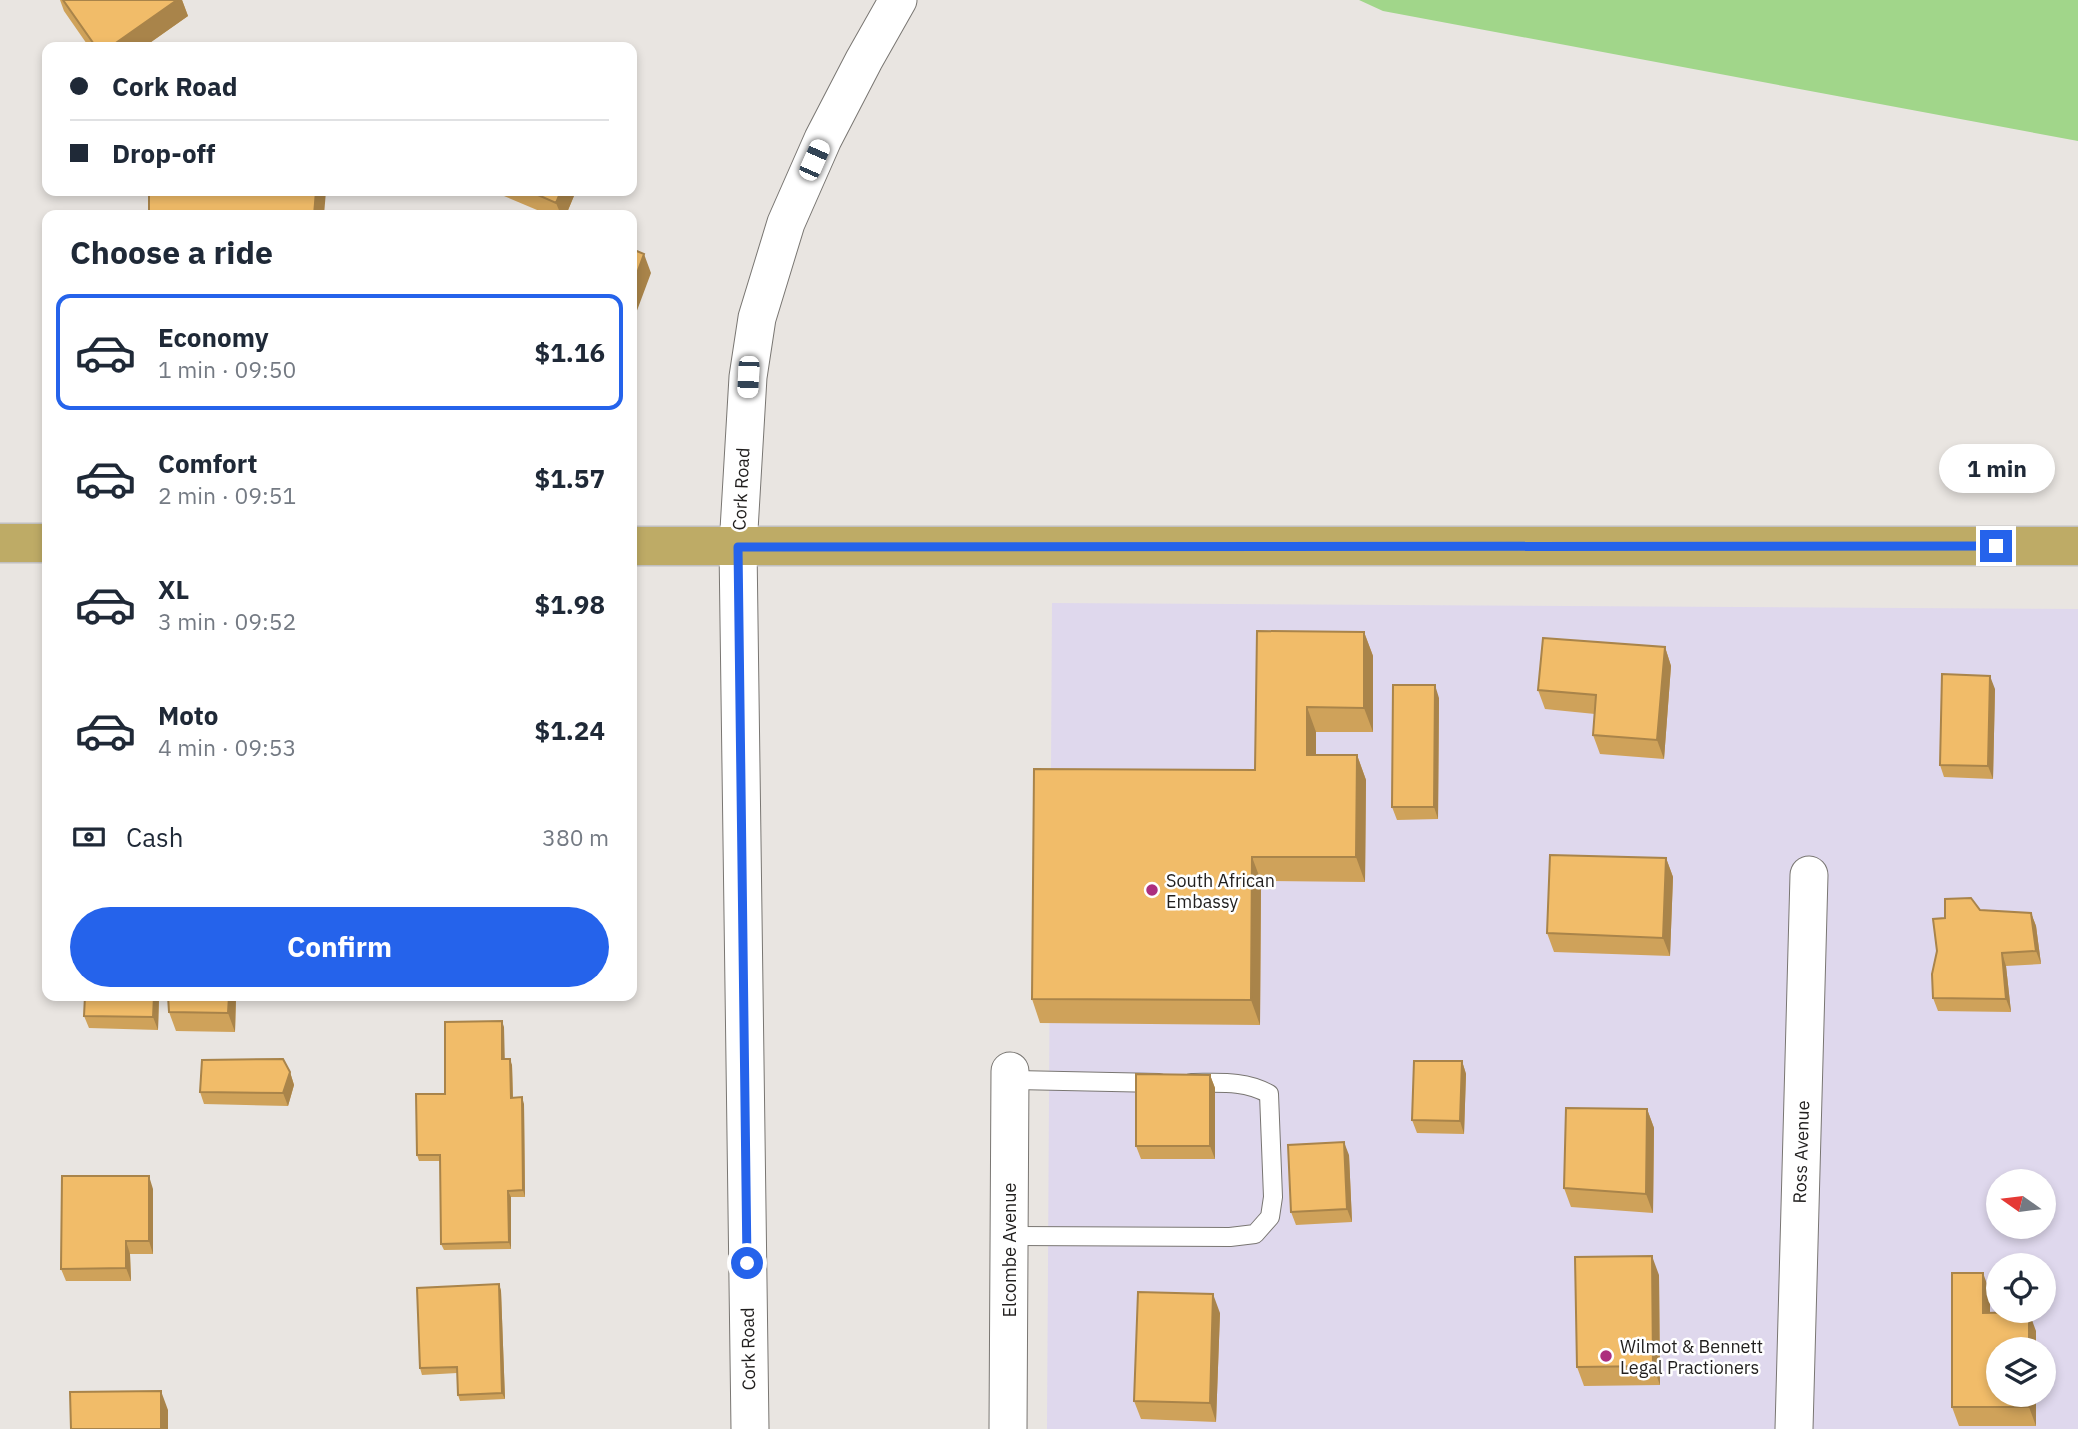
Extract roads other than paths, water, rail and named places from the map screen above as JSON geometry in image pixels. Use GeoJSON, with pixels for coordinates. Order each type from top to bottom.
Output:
{"type":"FeatureCollection","features":[{"type":"Feature","properties":{"kind":"highway"},"geometry":{"type":"LineString","coordinates":[[0,544],[42,543]]}},
{"type":"Feature","properties":{"kind":"highway"},"geometry":{"type":"LineString","coordinates":[[637,546],[2078,546]]}},
{"type":"Feature","properties":{"kind":"street","name":"Cork Road"},"geometry":{"type":"LineString","coordinates":[[750,1429],[738,547],[748,377],[757,318],[786,223],[823,139],[898,0]]}},
{"type":"Feature","properties":{"kind":"street","name":"Ross Avenue"},"geometry":{"type":"LineString","coordinates":[[1794,1429],[1808,875]]}},
{"type":"Feature","properties":{"kind":"street","name":"Elcombe Avenue"},"geometry":{"type":"LineString","coordinates":[[1008,1429],[1010,1076]]}},
{"type":"Feature","properties":{"kind":"lane"},"geometry":{"type":"LineString","coordinates":[[1009,1236],[1230,1237],[1255,1234],[1270,1217],[1273,1197],[1269,1094],[1257,1087],[1239,1084],[1010,1076]]}},
{"type":"Feature","properties":{"kind":"place","name":"South African Embassy"},"geometry":{"type":"Point","coordinates":[1152,890]}},
{"type":"Feature","properties":{"kind":"place","name":"Wilmot & Bennett Legal Practioners"},"geometry":{"type":"Point","coordinates":[1606,1356]}}]}
